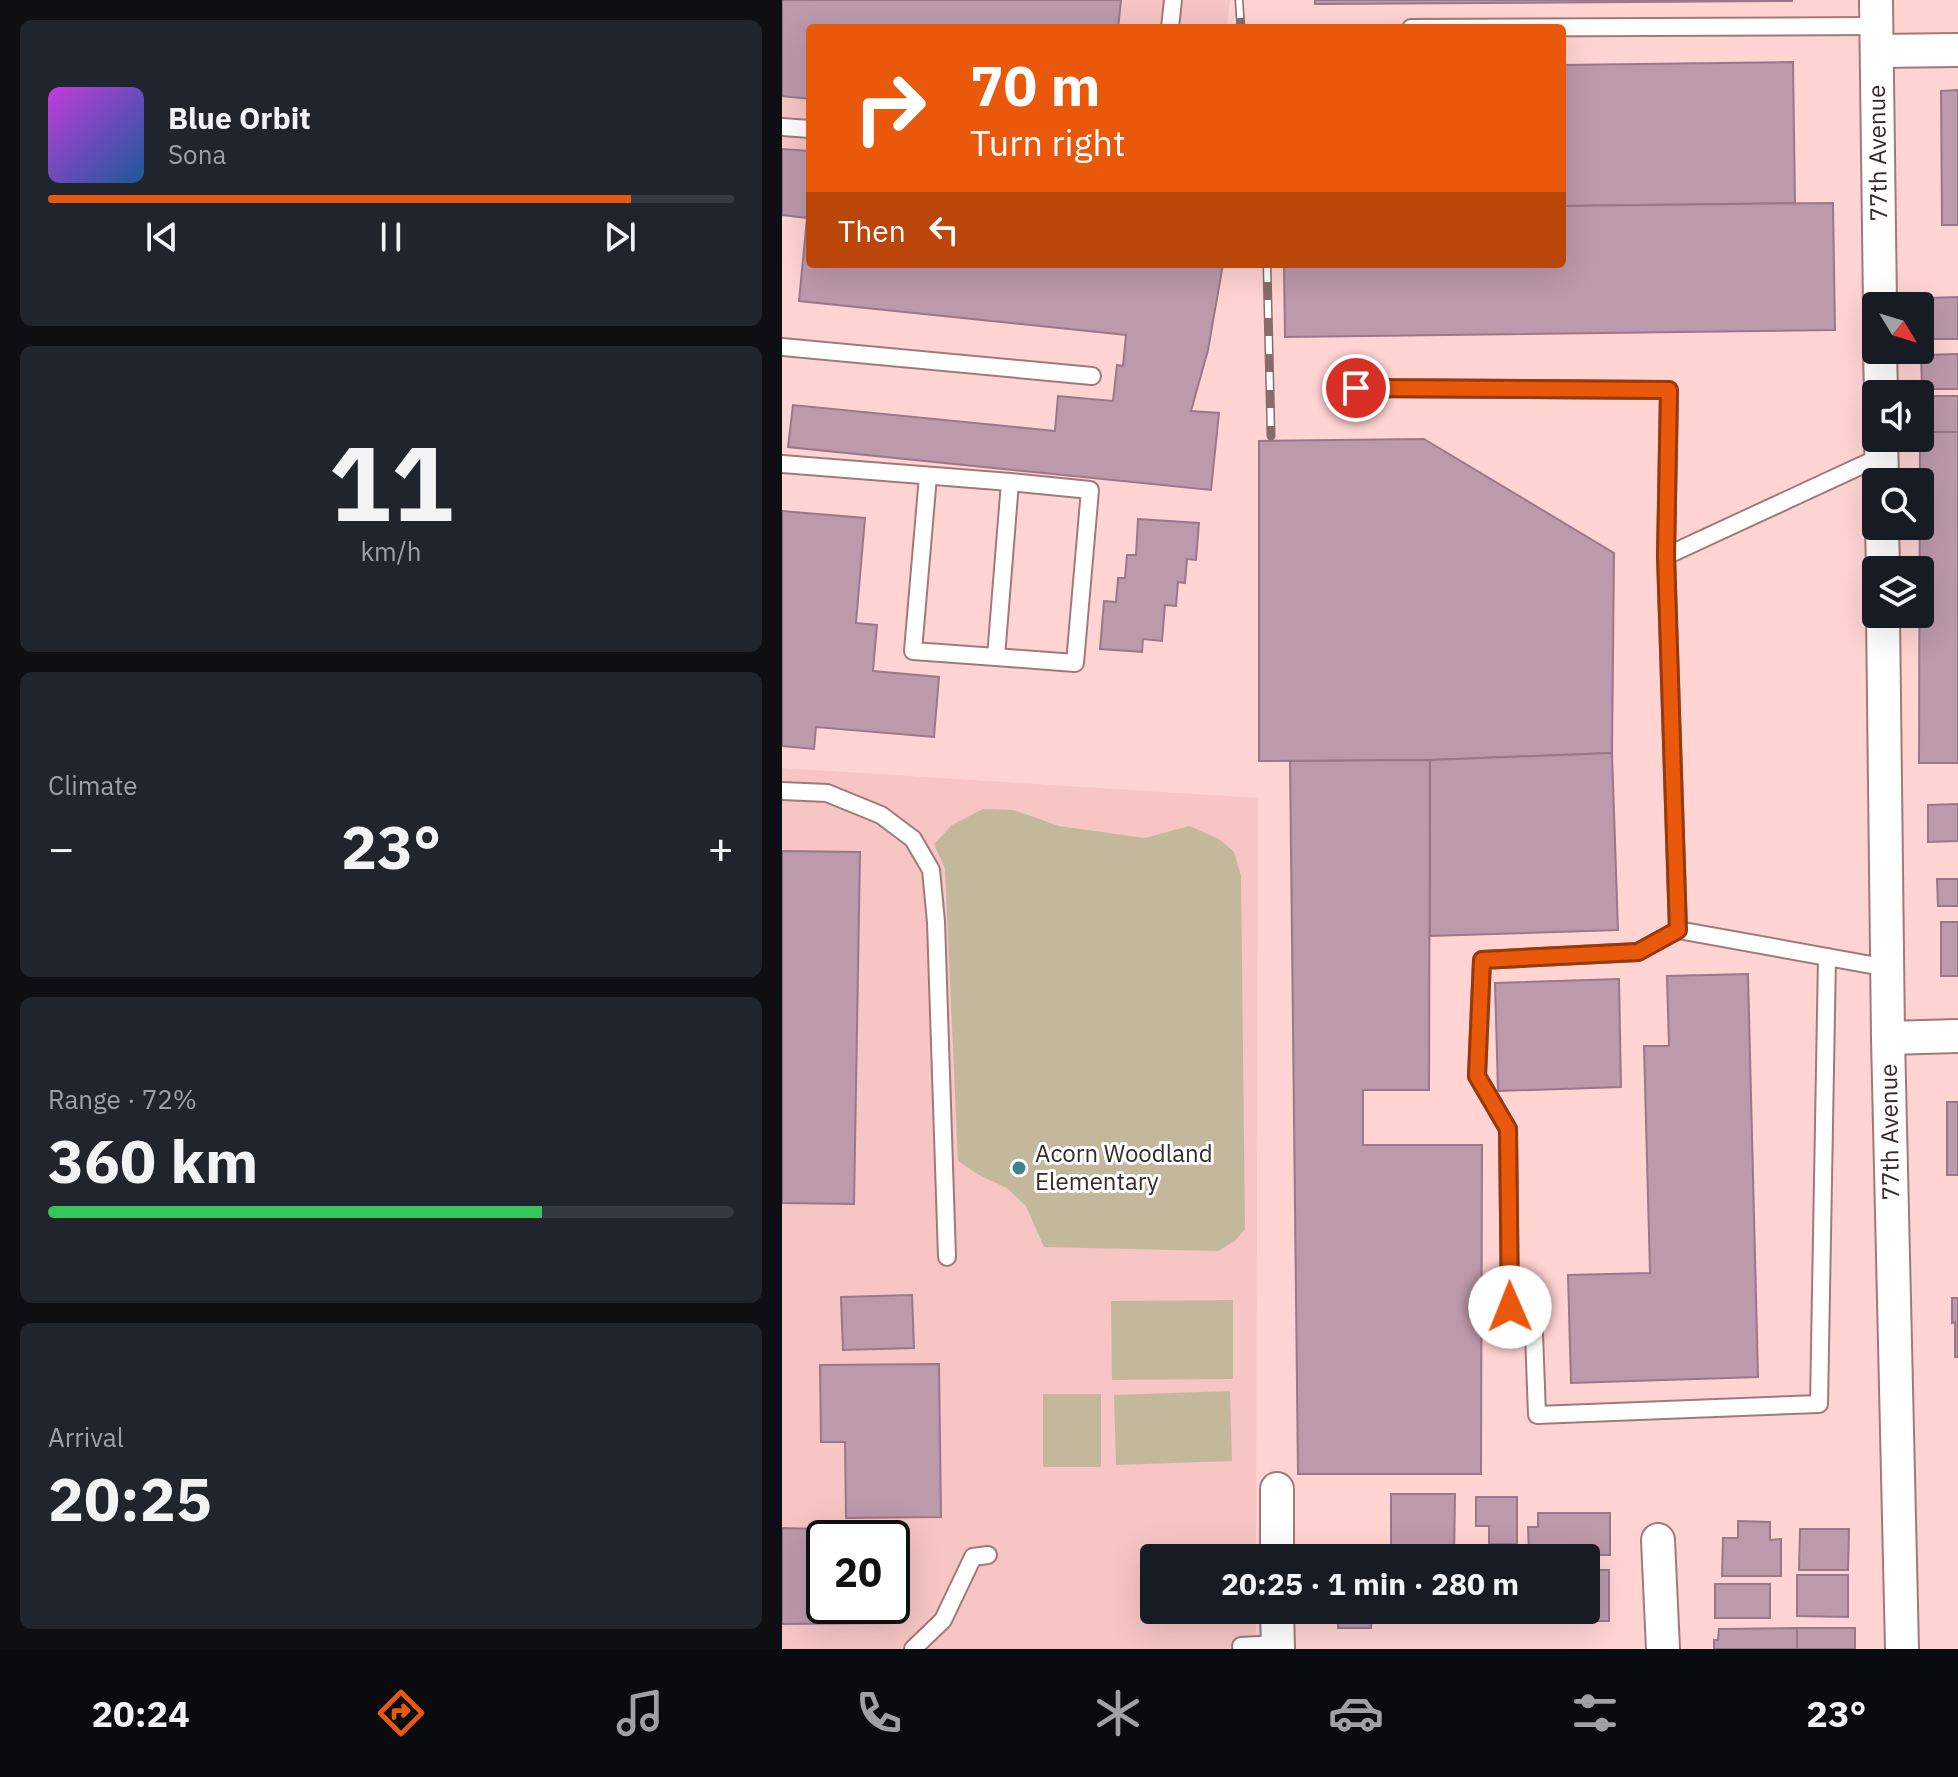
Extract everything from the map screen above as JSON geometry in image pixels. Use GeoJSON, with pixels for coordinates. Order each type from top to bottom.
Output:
{"type":"FeatureCollection","features":[{"type":"Feature","properties":{"kind":"street"},"geometry":{"type":"LineString","coordinates":[[1876,26],[1958,50]]}},
{"type":"Feature","properties":{"kind":"street","name":"77th Avenue"},"geometry":{"type":"LineString","coordinates":[[1876,26],[1880,292]]}},
{"type":"Feature","properties":{"kind":"street","name":"77th Avenue"},"geometry":{"type":"LineString","coordinates":[[1883,628],[1888,1038],[1902,1649]]}},
{"type":"Feature","properties":{"kind":"street"},"geometry":{"type":"LineString","coordinates":[[1888,1038],[1958,1036]]}},
{"type":"Feature","properties":{"kind":"street"},"geometry":{"type":"LineString","coordinates":[[1277,1489],[1277,1544]]}},
{"type":"Feature","properties":{"kind":"street"},"geometry":{"type":"LineString","coordinates":[[1658,1540],[1663,1649]]}},
{"type":"Feature","properties":{"kind":"street"},"geometry":{"type":"LineString","coordinates":[[1277,1624],[1278,1646]]}},
{"type":"Feature","properties":{"kind":"lane"},"geometry":{"type":"LineString","coordinates":[[1170,24],[1173,0]]}},
{"type":"Feature","properties":{"kind":"lane"},"geometry":{"type":"LineString","coordinates":[[1566,27],[1876,26]]}},
{"type":"Feature","properties":{"kind":"lane"},"geometry":{"type":"LineString","coordinates":[[782,127],[806,129]]}},
{"type":"Feature","properties":{"kind":"lane"},"geometry":{"type":"LineString","coordinates":[[782,347],[1092,376]]}},
{"type":"Feature","properties":{"kind":"lane"},"geometry":{"type":"LineString","coordinates":[[1356,388],[1669,390],[1666,556],[1678,930]]}},
{"type":"Feature","properties":{"kind":"lane"},"geometry":{"type":"LineString","coordinates":[[1666,556],[1882,459]]}},
{"type":"Feature","properties":{"kind":"lane"},"geometry":{"type":"LineString","coordinates":[[782,464],[1010,482],[1090,490],[1075,663],[913,651],[928,476]]}},
{"type":"Feature","properties":{"kind":"lane"},"geometry":{"type":"LineString","coordinates":[[996,657],[1010,482]]}},
{"type":"Feature","properties":{"kind":"lane"},"geometry":{"type":"LineString","coordinates":[[782,791],[827,793],[881,815],[913,839],[931,870],[936,922],[947,1257]]}},
{"type":"Feature","properties":{"kind":"lane"},"geometry":{"type":"LineString","coordinates":[[1827,957],[1819,1404],[1537,1415],[1533,1306],[1510,1307],[1508,1129],[1477,1076],[1482,960],[1638,952],[1678,930],[1888,968]]}},
{"type":"Feature","properties":{"kind":"lane"},"geometry":{"type":"LineString","coordinates":[[913,1649],[943,1620],[973,1557],[988,1555]]}},
{"type":"Feature","properties":{"kind":"lane"},"geometry":{"type":"LineString","coordinates":[[1241,1646],[1278,1646]]}},
{"type":"Feature","properties":{"kind":"shaded area"},"geometry":{"type":"Polygon","coordinates":[[[782,0],[1230,0],[1227,24],[806,24],[806,150],[782,147],[782,0]]]}},
{"type":"Feature","properties":{"kind":"shaded area","name":"Acorn Woodland Elementary"},"geometry":{"type":"Polygon","coordinates":[[[782,768],[1258,798],[1256,1544],[1140,1544],[1140,1624],[1256,1624],[1256,1649],[782,1649],[782,768]]]}},
{"type":"Feature","properties":{"kind":"shaded area"},"geometry":{"type":"Polygon","coordinates":[[[983,809],[1014,810],[1059,826],[1145,838],[1189,826],[1219,839],[1234,852],[1241,876],[1245,1229],[1235,1241],[1218,1251],[1044,1247],[1026,1206],[1007,1188],[958,1161],[945,869],[934,844],[952,825],[983,809]]]}},
{"type":"Feature","properties":{"kind":"shaded area"},"geometry":{"type":"Polygon","coordinates":[[[1233,1300],[1233,1379],[1112,1380],[1111,1301],[1233,1300]]]}},
{"type":"Feature","properties":{"kind":"shaded area"},"geometry":{"type":"Polygon","coordinates":[[[1230,1391],[1232,1461],[1116,1465],[1114,1395],[1230,1391]]]}},
{"type":"Feature","properties":{"kind":"shaded area"},"geometry":{"type":"Polygon","coordinates":[[[1043,1394],[1101,1394],[1101,1467],[1043,1467],[1043,1394]]]}},
{"type":"Feature","properties":{"kind":"building"},"geometry":{"type":"Polygon","coordinates":[[[782,0],[1121,0],[1118,24],[806,24],[806,99],[782,96],[782,0]]]}},
{"type":"Feature","properties":{"kind":"building"},"geometry":{"type":"Polygon","coordinates":[[[1315,0],[1792,0],[1792,1],[1315,4],[1315,0]]]}},
{"type":"Feature","properties":{"kind":"building"},"geometry":{"type":"Polygon","coordinates":[[[1793,62],[1795,203],[1566,206],[1566,65],[1793,62]]]}},
{"type":"Feature","properties":{"kind":"building"},"geometry":{"type":"Polygon","coordinates":[[[1958,90],[1958,225],[1942,225],[1941,91],[1958,90]]]}},
{"type":"Feature","properties":{"kind":"building"},"geometry":{"type":"Polygon","coordinates":[[[782,149],[806,151],[806,218],[782,215],[782,149]]]}},
{"type":"Feature","properties":{"kind":"building"},"geometry":{"type":"Polygon","coordinates":[[[1833,203],[1835,330],[1285,337],[1284,268],[1566,268],[1566,206],[1833,203]]]}},
{"type":"Feature","properties":{"kind":"building"},"geometry":{"type":"Polygon","coordinates":[[[806,228],[806,268],[1222,268],[1208,350],[1191,411],[1219,413],[1211,490],[788,447],[793,405],[1055,431],[1058,396],[1113,401],[1117,365],[1123,366],[1126,335],[799,301],[806,228]]]}},
{"type":"Feature","properties":{"kind":"building"},"geometry":{"type":"Polygon","coordinates":[[[1958,297],[1958,339],[1934,339],[1934,298],[1958,297]]]}},
{"type":"Feature","properties":{"kind":"building"},"geometry":{"type":"Polygon","coordinates":[[[1958,354],[1958,389],[1934,389],[1934,380],[1922,380],[1921,364],[1934,364],[1934,355],[1958,354]]]}},
{"type":"Feature","properties":{"kind":"building"},"geometry":{"type":"Polygon","coordinates":[[[1934,396],[1958,396],[1958,432],[1934,432],[1934,396]]]}},
{"type":"Feature","properties":{"kind":"building"},"geometry":{"type":"Polygon","coordinates":[[[1934,432],[1958,432],[1958,763],[1919,763],[1919,628],[1934,628],[1934,556],[1920,556],[1920,540],[1934,540],[1934,468],[1920,468],[1920,452],[1934,452],[1934,432]]]}},
{"type":"Feature","properties":{"kind":"building"},"geometry":{"type":"Polygon","coordinates":[[[1424,439],[1614,553],[1612,753],[1430,760],[1259,761],[1259,441],[1424,439]]]}},
{"type":"Feature","properties":{"kind":"building"},"geometry":{"type":"Polygon","coordinates":[[[782,511],[865,518],[856,623],[877,625],[873,671],[939,677],[934,737],[816,727],[814,749],[782,746],[782,511]]]}},
{"type":"Feature","properties":{"kind":"building"},"geometry":{"type":"Polygon","coordinates":[[[1138,519],[1199,523],[1196,560],[1187,559],[1185,583],[1178,582],[1176,606],[1165,605],[1162,641],[1143,639],[1142,652],[1100,649],[1104,601],[1116,602],[1118,578],[1125,578],[1127,555],[1136,555],[1138,519]]]}},
{"type":"Feature","properties":{"kind":"building"},"geometry":{"type":"Polygon","coordinates":[[[1612,753],[1618,930],[1430,936],[1430,760],[1612,753]]]}},
{"type":"Feature","properties":{"kind":"building"},"geometry":{"type":"Polygon","coordinates":[[[1430,760],[1429,1090],[1363,1090],[1363,1145],[1482,1145],[1481,1474],[1298,1474],[1290,761],[1430,760]]]}},
{"type":"Feature","properties":{"kind":"building"},"geometry":{"type":"Polygon","coordinates":[[[1958,804],[1958,841],[1928,842],[1928,805],[1958,804]]]}},
{"type":"Feature","properties":{"kind":"building"},"geometry":{"type":"Polygon","coordinates":[[[782,851],[860,852],[854,1204],[782,1203],[782,851]]]}},
{"type":"Feature","properties":{"kind":"building"},"geometry":{"type":"Polygon","coordinates":[[[1937,879],[1958,879],[1958,906],[1938,906],[1937,879]]]}},
{"type":"Feature","properties":{"kind":"building"},"geometry":{"type":"Polygon","coordinates":[[[1941,922],[1958,922],[1958,976],[1941,976],[1941,922]]]}},
{"type":"Feature","properties":{"kind":"building"},"geometry":{"type":"Polygon","coordinates":[[[1748,974],[1758,1377],[1571,1383],[1568,1275],[1650,1273],[1644,1046],[1669,1046],[1667,976],[1748,974]]]}},
{"type":"Feature","properties":{"kind":"building"},"geometry":{"type":"Polygon","coordinates":[[[1619,979],[1621,1087],[1498,1091],[1495,983],[1619,979]]]}},
{"type":"Feature","properties":{"kind":"building"},"geometry":{"type":"Polygon","coordinates":[[[1947,1102],[1958,1102],[1958,1175],[1947,1175],[1947,1102]]]}},
{"type":"Feature","properties":{"kind":"building"},"geometry":{"type":"Polygon","coordinates":[[[912,1295],[914,1348],[843,1350],[841,1297],[912,1295]]]}},
{"type":"Feature","properties":{"kind":"building"},"geometry":{"type":"Polygon","coordinates":[[[1952,1298],[1958,1298],[1958,1357],[1955,1357],[1952,1298]]]}},
{"type":"Feature","properties":{"kind":"building"},"geometry":{"type":"Polygon","coordinates":[[[939,1364],[941,1517],[846,1518],[845,1442],[821,1442],[820,1365],[939,1364]]]}},
{"type":"Feature","properties":{"kind":"building"},"geometry":{"type":"Polygon","coordinates":[[[1391,1494],[1455,1494],[1454,1544],[1391,1544],[1391,1494]]]}},
{"type":"Feature","properties":{"kind":"building"},"geometry":{"type":"Polygon","coordinates":[[[1476,1497],[1517,1497],[1517,1544],[1489,1544],[1489,1526],[1476,1526],[1476,1497]]]}},
{"type":"Feature","properties":{"kind":"building"},"geometry":{"type":"Polygon","coordinates":[[[1538,1513],[1610,1513],[1610,1555],[1600,1555],[1600,1544],[1529,1544],[1528,1527],[1538,1527],[1538,1513]]]}},
{"type":"Feature","properties":{"kind":"building"},"geometry":{"type":"Polygon","coordinates":[[[1738,1521],[1770,1522],[1770,1540],[1781,1539],[1781,1576],[1722,1576],[1723,1538],[1738,1538],[1738,1521]]]}},
{"type":"Feature","properties":{"kind":"building"},"geometry":{"type":"Polygon","coordinates":[[[782,1528],[806,1529],[806,1624],[782,1624],[782,1528]]]}},
{"type":"Feature","properties":{"kind":"building"},"geometry":{"type":"Polygon","coordinates":[[[1800,1529],[1849,1529],[1848,1570],[1799,1570],[1800,1529]]]}},
{"type":"Feature","properties":{"kind":"building"},"geometry":{"type":"Polygon","coordinates":[[[1600,1570],[1609,1570],[1609,1621],[1600,1621],[1600,1570]]]}},
{"type":"Feature","properties":{"kind":"building"},"geometry":{"type":"Polygon","coordinates":[[[1797,1575],[1848,1575],[1848,1617],[1797,1616],[1797,1575]]]}},
{"type":"Feature","properties":{"kind":"building"},"geometry":{"type":"Polygon","coordinates":[[[1715,1584],[1770,1584],[1770,1618],[1715,1618],[1715,1584]]]}},
{"type":"Feature","properties":{"kind":"building"},"geometry":{"type":"Polygon","coordinates":[[[1338,1624],[1371,1624],[1371,1628],[1338,1628],[1338,1624]]]}},
{"type":"Feature","properties":{"kind":"building"},"geometry":{"type":"Polygon","coordinates":[[[1797,1628],[1855,1628],[1855,1649],[1797,1649],[1797,1628]]]}},
{"type":"Feature","properties":{"kind":"building"},"geometry":{"type":"Polygon","coordinates":[[[1797,1628],[1797,1649],[1714,1649],[1719,1629],[1797,1628]]]}},
{"type":"Feature","properties":{"kind":"railway"},"geometry":{"type":"LineString","coordinates":[[1239,0],[1241,24]]}},
{"type":"Feature","properties":{"kind":"railway"},"geometry":{"type":"LineString","coordinates":[[1267,268],[1271,436]]}},
{"type":"Feature","properties":{"kind":"place","name":"Acorn Woodland Elementary"},"geometry":{"type":"Point","coordinates":[1019,1168]}},
{"type":"Feature","properties":{"kind":"route"},"geometry":{"type":"LineString","coordinates":[[1356,388],[1669,390],[1666,556],[1678,930],[1638,952],[1482,960],[1477,1076],[1508,1129],[1510,1307]]}}]}
